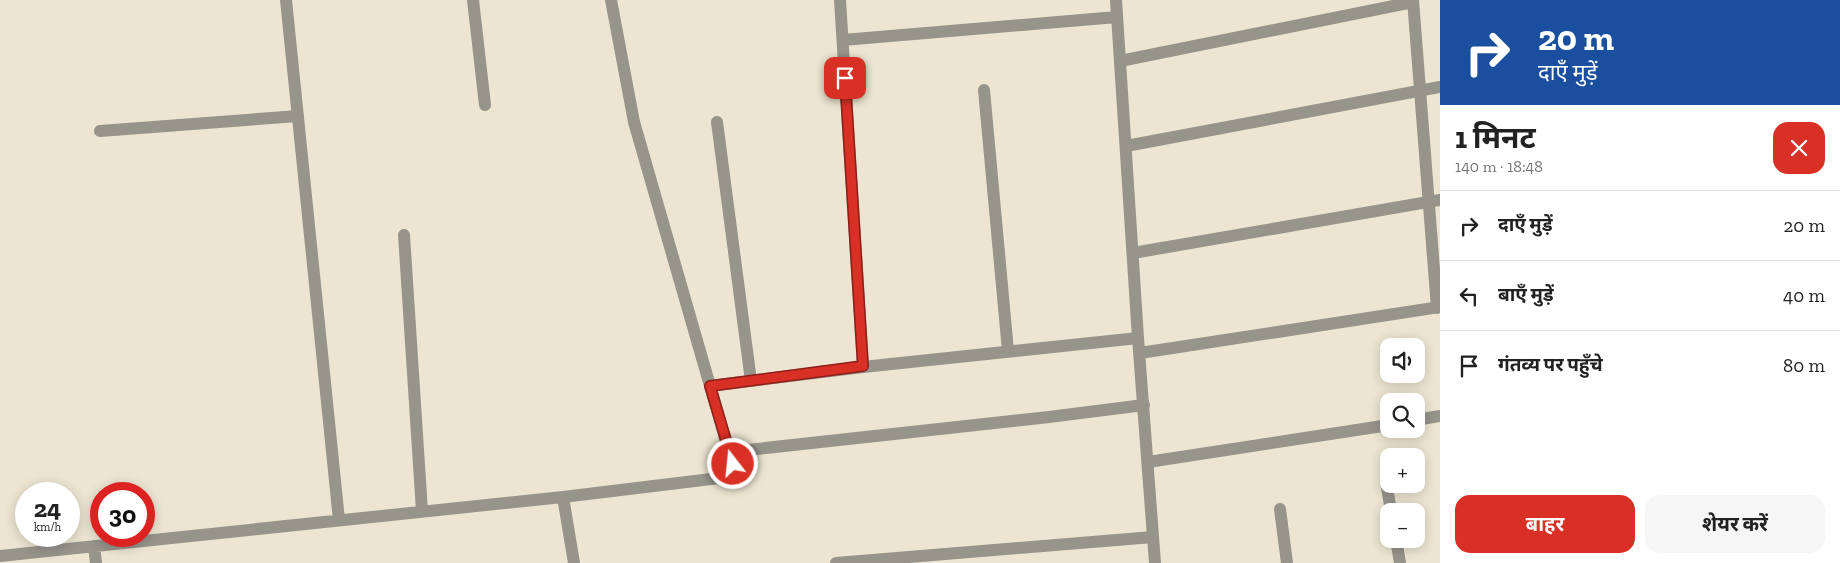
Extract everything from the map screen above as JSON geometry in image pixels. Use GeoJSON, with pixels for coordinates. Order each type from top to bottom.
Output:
{"type":"FeatureCollection","features":[{"type":"Feature","properties":{"kind":"street"},"geometry":{"type":"LineString","coordinates":[[286,0],[339,520]]}},
{"type":"Feature","properties":{"kind":"street"},"geometry":{"type":"LineString","coordinates":[[473,0],[485,105]]}},
{"type":"Feature","properties":{"kind":"street"},"geometry":{"type":"LineString","coordinates":[[155,540],[736,476],[634,122],[611,0]]}},
{"type":"Feature","properties":{"kind":"street"},"geometry":{"type":"LineString","coordinates":[[840,0],[863,366]]}},
{"type":"Feature","properties":{"kind":"street"},"geometry":{"type":"LineString","coordinates":[[1116,0],[1155,563]]}},
{"type":"Feature","properties":{"kind":"street"},"geometry":{"type":"LineString","coordinates":[[1120,61],[1413,1],[1419,92],[1434,201],[1438,308],[1140,353]]}},
{"type":"Feature","properties":{"kind":"street"},"geometry":{"type":"LineString","coordinates":[[843,40],[1117,17]]}},
{"type":"Feature","properties":{"kind":"street"},"geometry":{"type":"LineString","coordinates":[[1126,146],[1440,87]]}},
{"type":"Feature","properties":{"kind":"street"},"geometry":{"type":"LineString","coordinates":[[984,90],[1008,351]]}},
{"type":"Feature","properties":{"kind":"street"},"geometry":{"type":"LineString","coordinates":[[100,131],[298,116]]}},
{"type":"Feature","properties":{"kind":"street"},"geometry":{"type":"LineString","coordinates":[[717,122],[751,381]]}},
{"type":"Feature","properties":{"kind":"street"},"geometry":{"type":"LineString","coordinates":[[1133,253],[1434,201]]}},
{"type":"Feature","properties":{"kind":"street"},"geometry":{"type":"LineString","coordinates":[[404,235],[422,511]]}},
{"type":"Feature","properties":{"kind":"street"},"geometry":{"type":"LineString","coordinates":[[710,386],[863,366],[1138,338]]}},
{"type":"Feature","properties":{"kind":"street"},"geometry":{"type":"LineString","coordinates":[[729,452],[1144,405]]}},
{"type":"Feature","properties":{"kind":"street"},"geometry":{"type":"LineString","coordinates":[[1425,418],[1440,416]]}},
{"type":"Feature","properties":{"kind":"street"},"geometry":{"type":"LineString","coordinates":[[1148,462],[1380,425]]}},
{"type":"Feature","properties":{"kind":"street"},"geometry":{"type":"LineString","coordinates":[[563,496],[574,563]]}},
{"type":"Feature","properties":{"kind":"street"},"geometry":{"type":"LineString","coordinates":[[1280,509],[1286,563]]}},
{"type":"Feature","properties":{"kind":"street"},"geometry":{"type":"LineString","coordinates":[[836,563],[1153,537]]}},
{"type":"Feature","properties":{"kind":"street"},"geometry":{"type":"LineString","coordinates":[[0,556],[90,546]]}},
{"type":"Feature","properties":{"kind":"street"},"geometry":{"type":"LineString","coordinates":[[94,547],[96,563]]}},
{"type":"Feature","properties":{"kind":"street"},"geometry":{"type":"LineString","coordinates":[[1398,548],[1400,563]]}},
{"type":"Feature","properties":{"kind":"route"},"geometry":{"type":"LineString","coordinates":[[733,464],[710,386],[863,366],[845,78]]}}]}
